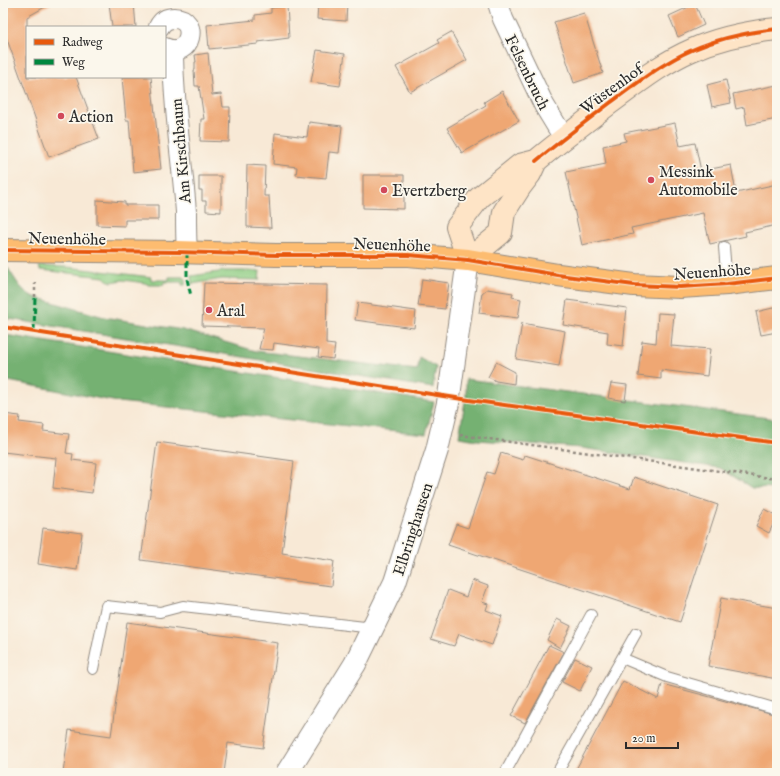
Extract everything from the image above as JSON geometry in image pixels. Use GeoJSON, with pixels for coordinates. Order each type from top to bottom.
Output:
{"type":"FeatureCollection","features":[{"type":"Feature","properties":{"kind":"main road","name":"Wüstenhof"},"geometry":{"type":"LineString","coordinates":[[536,161],[530,174],[504,212],[501,233],[468,260],[457,227],[479,198],[520,165],[536,161],[642,79],[673,59],[697,48],[726,38],[777,29]]}},
{"type":"Feature","properties":{"kind":"main road","name":"Neuenhöhe"},"geometry":{"type":"LineString","coordinates":[[3,250],[186,252],[276,255],[403,254],[468,260],[558,275],[634,285],[680,287],[727,284],[777,278]]}},
{"type":"Feature","properties":{"kind":"street","name":"Felsenbruch"},"geometry":{"type":"LineString","coordinates":[[498,3],[503,19],[540,98],[564,138]]}},
{"type":"Feature","properties":{"kind":"street","name":"Am Kirschbaum"},"geometry":{"type":"LineString","coordinates":[[160,26],[166,19],[178,18],[187,24],[190,34],[189,40],[183,47],[169,49],[172,64],[186,213],[186,252]]}},
{"type":"Feature","properties":{"kind":"street","name":"Elbringhausen"},"geometry":{"type":"LineString","coordinates":[[287,773],[355,664],[396,582],[428,482],[448,403],[468,260]]}},
{"type":"Feature","properties":{"kind":"lane"},"geometry":{"type":"LineString","coordinates":[[724,247],[727,284]]}},
{"type":"Feature","properties":{"kind":"lane"},"geometry":{"type":"LineString","coordinates":[[93,669],[106,606],[160,612],[183,606],[373,628]]}},
{"type":"Feature","properties":{"kind":"lane"},"geometry":{"type":"LineString","coordinates":[[505,773],[591,615]]}},
{"type":"Feature","properties":{"kind":"lane"},"geometry":{"type":"LineString","coordinates":[[557,773],[636,633]]}},
{"type":"Feature","properties":{"kind":"lane"},"geometry":{"type":"LineString","coordinates":[[622,658],[666,677],[777,709]]}},
{"type":"Feature","properties":{"kind":"path"},"geometry":{"type":"LineString","coordinates":[[34,298],[35,279]]}},
{"type":"Feature","properties":{"kind":"path"},"geometry":{"type":"LineString","coordinates":[[441,432],[777,479]]}},
{"type":"Feature","properties":{"kind":"green space"},"geometry":{"type":"Polygon","coordinates":[[[39,266],[67,267],[151,277],[151,280],[169,280],[169,277],[183,277],[186,279],[185,285],[182,285],[182,282],[164,282],[163,285],[149,285],[145,283],[123,280],[112,282],[104,277],[40,270],[39,266]]]}},
{"type":"Feature","properties":{"kind":"green space"},"geometry":{"type":"Polygon","coordinates":[[[3,268],[8,268],[23,289],[35,297],[104,317],[183,330],[256,351],[417,370],[419,357],[436,367],[433,388],[3,318],[3,268]]]}},
{"type":"Feature","properties":{"kind":"green space"},"geometry":{"type":"Polygon","coordinates":[[[225,271],[260,271],[259,280],[222,279],[192,284],[191,276],[225,271]]]}},
{"type":"Feature","properties":{"kind":"green space"},"geometry":{"type":"Polygon","coordinates":[[[3,335],[434,402],[426,434],[118,402],[3,380],[3,335]]]}},
{"type":"Feature","properties":{"kind":"green space"},"geometry":{"type":"Polygon","coordinates":[[[466,379],[777,419],[777,489],[752,488],[720,468],[581,448],[477,440],[459,437],[466,395],[466,379]]]}},
{"type":"Feature","properties":{"kind":"building"},"geometry":{"type":"Polygon","coordinates":[[[3,3],[52,3],[27,17],[26,78],[76,78],[99,139],[49,157],[3,28],[3,3]]]}},
{"type":"Feature","properties":{"kind":"building"},"geometry":{"type":"Polygon","coordinates":[[[109,3],[134,3],[136,26],[112,26],[109,3]]]}},
{"type":"Feature","properties":{"kind":"building"},"geometry":{"type":"Polygon","coordinates":[[[318,3],[347,3],[346,21],[317,19],[318,3]]]}},
{"type":"Feature","properties":{"kind":"building"},"geometry":{"type":"Polygon","coordinates":[[[695,4],[704,25],[678,37],[669,16],[695,4]]]}},
{"type":"Feature","properties":{"kind":"building"},"geometry":{"type":"Polygon","coordinates":[[[287,6],[289,38],[258,42],[258,44],[209,49],[207,25],[255,20],[255,15],[271,13],[271,8],[287,6]]]}},
{"type":"Feature","properties":{"kind":"building"},"geometry":{"type":"Polygon","coordinates":[[[584,13],[603,73],[574,83],[554,22],[584,13]]]}},
{"type":"Feature","properties":{"kind":"building"},"geometry":{"type":"Polygon","coordinates":[[[451,32],[467,60],[410,92],[396,67],[439,43],[437,40],[451,32]]]}},
{"type":"Feature","properties":{"kind":"building"},"geometry":{"type":"Polygon","coordinates":[[[317,50],[345,54],[340,86],[311,82],[317,50]]]}},
{"type":"Feature","properties":{"kind":"building"},"geometry":{"type":"Polygon","coordinates":[[[208,53],[212,95],[221,94],[223,107],[230,107],[229,142],[200,141],[201,119],[204,119],[199,86],[195,86],[195,55],[208,53]]]}},
{"type":"Feature","properties":{"kind":"building"},"geometry":{"type":"Polygon","coordinates":[[[122,78],[151,78],[161,169],[133,172],[129,120],[126,120],[122,78]]]}},
{"type":"Feature","properties":{"kind":"building"},"geometry":{"type":"Polygon","coordinates":[[[726,80],[731,103],[712,107],[707,85],[726,80]]]}},
{"type":"Feature","properties":{"kind":"building"},"geometry":{"type":"Polygon","coordinates":[[[777,85],[777,119],[747,125],[744,107],[736,109],[733,94],[777,85]]]}},
{"type":"Feature","properties":{"kind":"building"},"geometry":{"type":"Polygon","coordinates":[[[502,91],[519,121],[462,153],[447,128],[486,105],[484,102],[502,91]]]}},
{"type":"Feature","properties":{"kind":"building"},"geometry":{"type":"Polygon","coordinates":[[[309,122],[342,126],[339,153],[329,152],[326,178],[296,175],[297,167],[273,164],[275,133],[307,137],[309,122]]]}},
{"type":"Feature","properties":{"kind":"building","name":"Messink Automobile"},"geometry":{"type":"Polygon","coordinates":[[[675,123],[680,146],[695,143],[701,171],[731,165],[736,193],[777,184],[777,225],[745,232],[746,236],[710,244],[703,213],[631,228],[633,234],[582,245],[566,172],[606,164],[603,146],[626,141],[624,133],[675,123]]]}},
{"type":"Feature","properties":{"kind":"building"},"geometry":{"type":"Polygon","coordinates":[[[247,165],[265,166],[264,196],[269,196],[271,228],[247,227],[247,165]]]}},
{"type":"Feature","properties":{"kind":"building","name":"Evertzberg"},"geometry":{"type":"Polygon","coordinates":[[[363,175],[404,175],[404,209],[363,208],[363,175]]]}},
{"type":"Feature","properties":{"kind":"building"},"geometry":{"type":"Polygon","coordinates":[[[199,176],[221,176],[221,212],[206,211],[206,201],[202,201],[202,190],[199,190],[199,176]]]}},
{"type":"Feature","properties":{"kind":"building"},"geometry":{"type":"Polygon","coordinates":[[[97,200],[125,202],[125,205],[158,205],[158,220],[125,220],[125,226],[97,225],[97,200]]]}},
{"type":"Feature","properties":{"kind":"building"},"geometry":{"type":"Polygon","coordinates":[[[422,279],[449,283],[445,309],[418,306],[422,279]]]}},
{"type":"Feature","properties":{"kind":"building"},"geometry":{"type":"Polygon","coordinates":[[[204,283],[327,285],[326,344],[335,345],[333,359],[318,357],[319,349],[274,343],[273,350],[259,349],[264,328],[202,326],[204,283]]]}},
{"type":"Feature","properties":{"kind":"building"},"geometry":{"type":"Polygon","coordinates":[[[487,289],[513,293],[512,297],[521,299],[518,318],[479,313],[482,293],[487,289]]]}},
{"type":"Feature","properties":{"kind":"building"},"geometry":{"type":"Polygon","coordinates":[[[567,300],[627,308],[623,346],[607,344],[608,332],[563,325],[567,300]]]}},
{"type":"Feature","properties":{"kind":"building"},"geometry":{"type":"Polygon","coordinates":[[[358,303],[416,311],[414,328],[355,320],[358,303]]]}},
{"type":"Feature","properties":{"kind":"building"},"geometry":{"type":"Polygon","coordinates":[[[777,307],[777,332],[761,335],[756,312],[777,307]]]}},
{"type":"Feature","properties":{"kind":"building"},"geometry":{"type":"Polygon","coordinates":[[[658,313],[674,314],[671,346],[710,349],[707,376],[661,370],[661,379],[638,376],[642,341],[656,343],[658,313]]]}},
{"type":"Feature","properties":{"kind":"building"},"geometry":{"type":"Polygon","coordinates":[[[522,323],[565,331],[559,366],[516,359],[522,323]]]}},
{"type":"Feature","properties":{"kind":"building"},"geometry":{"type":"Polygon","coordinates":[[[496,362],[515,372],[514,384],[496,381],[488,377],[496,362]]]}},
{"type":"Feature","properties":{"kind":"building"},"geometry":{"type":"Polygon","coordinates":[[[611,383],[627,385],[625,401],[608,398],[611,383]]]}},
{"type":"Feature","properties":{"kind":"building"},"geometry":{"type":"Polygon","coordinates":[[[3,414],[20,416],[19,422],[44,425],[43,431],[69,434],[66,453],[73,454],[72,460],[96,463],[92,493],[53,488],[56,458],[3,452],[3,414]]]}},
{"type":"Feature","properties":{"kind":"building"},"geometry":{"type":"Polygon","coordinates":[[[157,442],[294,461],[282,553],[334,561],[331,586],[141,560],[157,442]]]}},
{"type":"Feature","properties":{"kind":"building"},"geometry":{"type":"Polygon","coordinates":[[[501,453],[523,460],[525,455],[630,489],[634,477],[718,505],[680,622],[448,545],[456,524],[468,528],[487,472],[494,474],[501,453]]]}},
{"type":"Feature","properties":{"kind":"building"},"geometry":{"type":"Polygon","coordinates":[[[764,509],[777,516],[769,533],[756,526],[764,509]]]}},
{"type":"Feature","properties":{"kind":"building"},"geometry":{"type":"Polygon","coordinates":[[[43,528],[82,533],[77,570],[38,564],[43,528]]]}},
{"type":"Feature","properties":{"kind":"building"},"geometry":{"type":"Polygon","coordinates":[[[472,580],[488,586],[482,602],[488,604],[486,610],[502,616],[492,645],[459,634],[454,646],[431,639],[448,590],[466,597],[472,580]]]}},
{"type":"Feature","properties":{"kind":"building"},"geometry":{"type":"Polygon","coordinates":[[[721,598],[777,608],[777,679],[708,666],[721,598]]]}},
{"type":"Feature","properties":{"kind":"building"},"geometry":{"type":"Polygon","coordinates":[[[557,619],[571,626],[560,648],[547,640],[557,619]]]}},
{"type":"Feature","properties":{"kind":"building"},"geometry":{"type":"Polygon","coordinates":[[[127,622],[278,643],[263,748],[228,743],[224,773],[63,773],[69,730],[111,736],[127,622]]]}},
{"type":"Feature","properties":{"kind":"building"},"geometry":{"type":"Polygon","coordinates":[[[549,645],[564,652],[525,723],[511,716],[549,645]]]}},
{"type":"Feature","properties":{"kind":"building"},"geometry":{"type":"Polygon","coordinates":[[[575,658],[592,666],[580,691],[562,682],[575,658]]]}},
{"type":"Feature","properties":{"kind":"building"},"geometry":{"type":"Polygon","coordinates":[[[623,681],[658,699],[662,684],[777,715],[777,773],[574,773],[623,681]]]}},
{"type":"Feature","properties":{"kind":"marked path"},"geometry":{"type":"LineString","coordinates":[[187,252],[187,279],[191,296]]}},
{"type":"Feature","properties":{"kind":"marked path"},"geometry":{"type":"LineString","coordinates":[[34,331],[35,297]]}},
{"type":"Feature","properties":{"kind":"cycle path"},"geometry":{"type":"LineString","coordinates":[[536,161],[610,103],[670,61],[692,50],[723,39],[777,29]]}},
{"type":"Feature","properties":{"kind":"cycle path"},"geometry":{"type":"LineString","coordinates":[[3,250],[276,255],[408,255],[468,260],[558,275],[634,285],[680,287],[727,284],[777,278]]}},
{"type":"Feature","properties":{"kind":"cycle path"},"geometry":{"type":"LineString","coordinates":[[3,327],[469,400],[777,443]]}},
{"type":"Feature","properties":{"kind":"place","name":"Action"},"geometry":{"type":"Point","coordinates":[61,116]}},
{"type":"Feature","properties":{"kind":"place","name":"Messink Automobile"},"geometry":{"type":"Point","coordinates":[651,180]}},
{"type":"Feature","properties":{"kind":"place","name":"Evertzberg"},"geometry":{"type":"Point","coordinates":[384,190]}},
{"type":"Feature","properties":{"kind":"place","name":"Aral"},"geometry":{"type":"Point","coordinates":[209,310]}}]}
